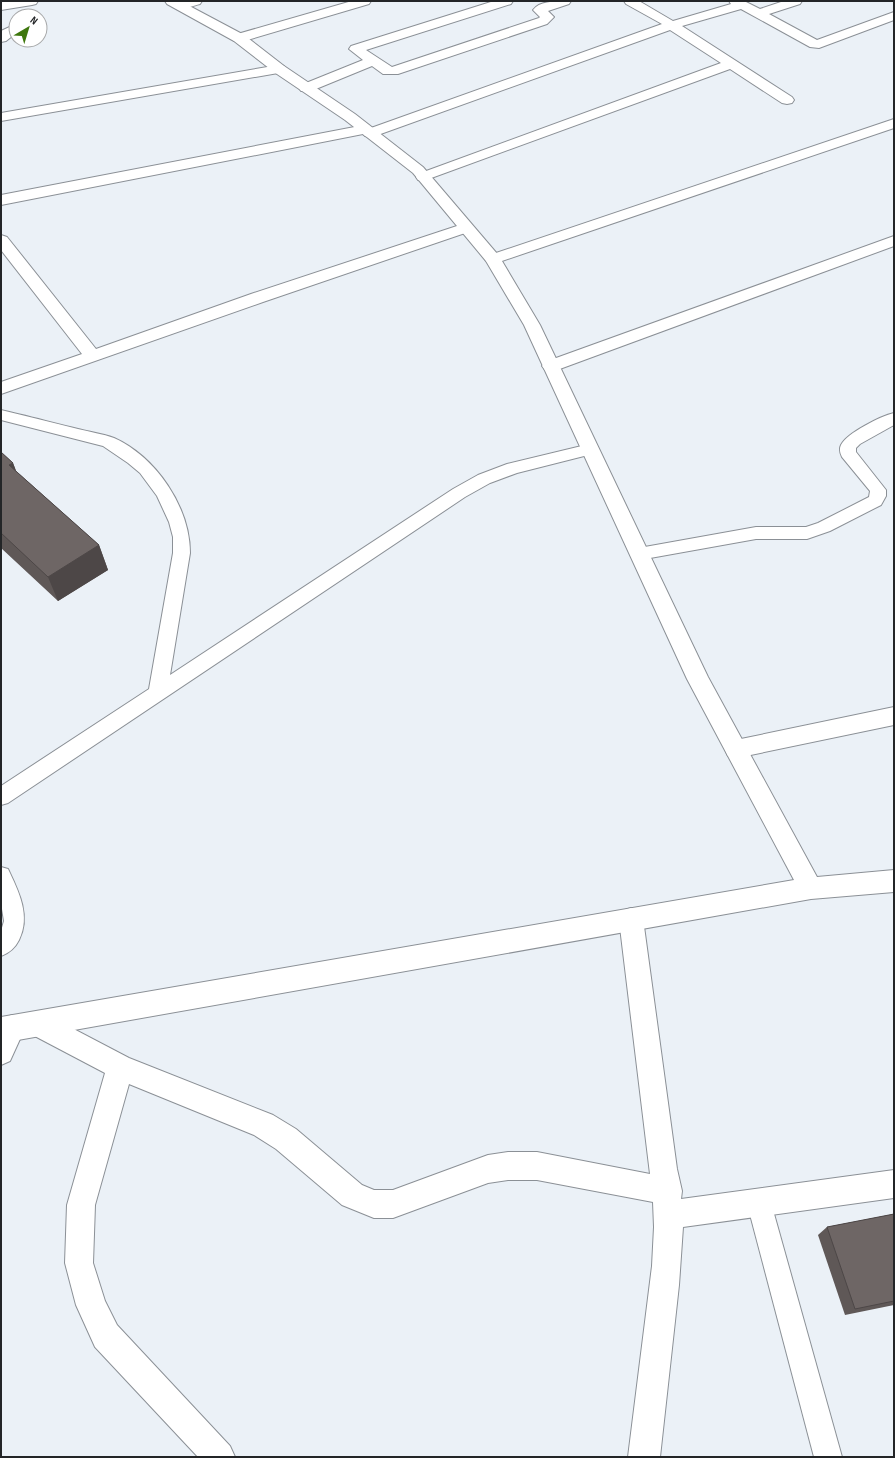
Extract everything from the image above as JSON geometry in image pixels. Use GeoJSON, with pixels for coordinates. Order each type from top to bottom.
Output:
{"type":"FeatureCollection","features":[{"type":"Feature","properties":{"kind":"street"},"geometry":{"type":"LineString","coordinates":[[1,6],[33,1]]}},
{"type":"Feature","properties":{"kind":"street"},"geometry":{"type":"LineString","coordinates":[[239,38],[364,1]]}},
{"type":"Feature","properties":{"kind":"street"},"geometry":{"type":"LineString","coordinates":[[507,1],[356,49],[388,71],[393,71],[546,20],[548,17],[534,7],[565,1]]}},
{"type":"Feature","properties":{"kind":"street"},"geometry":{"type":"LineString","coordinates":[[630,1],[672,25],[787,100]]}},
{"type":"Feature","properties":{"kind":"street"},"geometry":{"type":"LineString","coordinates":[[758,14],[796,1]]}},
{"type":"Feature","properties":{"kind":"street"},"geometry":{"type":"LineString","coordinates":[[182,2],[239,38],[279,69],[368,131],[418,170],[493,259],[532,325],[698,679],[811,888]]}},
{"type":"Feature","properties":{"kind":"street"},"geometry":{"type":"LineString","coordinates":[[1,200],[368,131],[738,3],[815,44],[819,44],[894,16]]}},
{"type":"Feature","properties":{"kind":"street"},"geometry":{"type":"LineString","coordinates":[[306,88],[373,61]]}},
{"type":"Feature","properties":{"kind":"street"},"geometry":{"type":"LineString","coordinates":[[423,177],[731,64]]}},
{"type":"Feature","properties":{"kind":"street"},"geometry":{"type":"LineString","coordinates":[[1,117],[279,69]]}},
{"type":"Feature","properties":{"kind":"street"},"geometry":{"type":"LineString","coordinates":[[493,259],[894,123]]}},
{"type":"Feature","properties":{"kind":"street"},"geometry":{"type":"LineString","coordinates":[[1,388],[257,298],[466,228]]}},
{"type":"Feature","properties":{"kind":"street"},"geometry":{"type":"LineString","coordinates":[[1,240],[92,355]]}},
{"type":"Feature","properties":{"kind":"street"},"geometry":{"type":"LineString","coordinates":[[551,366],[894,241]]}},
{"type":"Feature","properties":{"kind":"street"},"geometry":{"type":"LineString","coordinates":[[736,749],[894,716]]}},
{"type":"Feature","properties":{"kind":"street"},"geometry":{"type":"LineString","coordinates":[[1,1052],[6,1029],[811,888],[894,881]]}},
{"type":"Feature","properties":{"kind":"street"},"geometry":{"type":"LineString","coordinates":[[631,919],[670,1228],[644,1457]]}},
{"type":"Feature","properties":{"kind":"street"},"geometry":{"type":"LineString","coordinates":[[38,1024],[120,1067],[263,1125],[286,1139],[352,1195],[374,1204],[393,1204],[488,1169],[508,1166],[537,1166],[668,1203],[759,1203],[894,1184]]}},
{"type":"Feature","properties":{"kind":"street"},"geometry":{"type":"LineString","coordinates":[[120,1067],[81,1205],[79,1263],[91,1305],[106,1336],[219,1457]]}},
{"type":"Feature","properties":{"kind":"lane"},"geometry":{"type":"LineString","coordinates":[[1,415],[108,442],[121,448],[138,461],[163,490],[173,512],[181,538],[181,566],[158,693]]}},
{"type":"Feature","properties":{"kind":"lane"},"geometry":{"type":"LineString","coordinates":[[639,554],[756,533],[807,534],[875,501],[878,496],[878,490],[848,453],[848,446],[854,440],[894,418]]}},
{"type":"Feature","properties":{"kind":"lane"},"geometry":{"type":"LineString","coordinates":[[1,797],[459,492],[484,479],[513,468],[590,448]]}},
{"type":"Feature","properties":{"kind":"lane"},"geometry":{"type":"LineString","coordinates":[[1,876],[15,914],[15,925],[7,941],[1,946]]}},
{"type":"Feature","properties":{"kind":"lane"},"geometry":{"type":"LineString","coordinates":[[759,1203],[828,1457]]}},
{"type":"Feature","properties":{"kind":"building"},"geometry":{"type":"Polygon","coordinates":[[[1,452],[13,463],[9,465],[99,545],[48,577],[1,533],[1,452]]]}},
{"type":"Feature","properties":{"kind":"building"},"geometry":{"type":"Polygon","coordinates":[[[894,1214],[894,1301],[855,1309],[827,1227],[894,1214]]]}}]}
